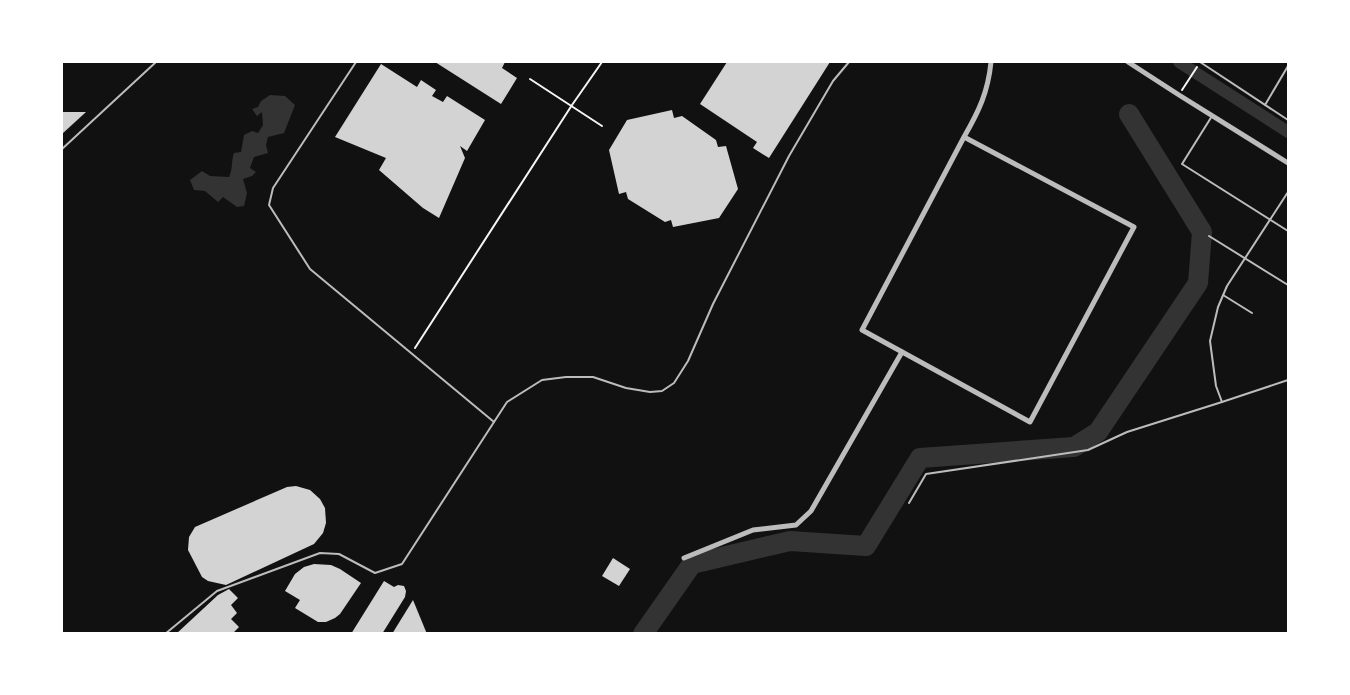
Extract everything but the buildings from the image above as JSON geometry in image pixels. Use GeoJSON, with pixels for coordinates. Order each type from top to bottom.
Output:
{"type":"FeatureCollection","features":[{"type":"Feature","properties":{"kind":"street"},"geometry":{"type":"LineString","coordinates":[[964,137],[1134,227],[1030,422],[862,330],[964,137],[980,108],[991,62]]}},
{"type":"Feature","properties":{"kind":"street"},"geometry":{"type":"LineString","coordinates":[[1128,62],[1288,163]]}},
{"type":"Feature","properties":{"kind":"street"},"geometry":{"type":"LineString","coordinates":[[684,558],[753,530],[796,525],[811,512],[902,352]]}},
{"type":"Feature","properties":{"kind":"lane"},"geometry":{"type":"LineString","coordinates":[[62,149],[156,62]]}},
{"type":"Feature","properties":{"kind":"lane"},"geometry":{"type":"LineString","coordinates":[[356,62],[273,188],[269,205],[310,269],[494,422]]}},
{"type":"Feature","properties":{"kind":"lane"},"geometry":{"type":"LineString","coordinates":[[165,633],[217,591],[320,553],[339,554],[375,573],[402,564],[507,402],[542,380],[593,377],[626,388],[651,393],[662,391],[674,383],[688,361],[713,304],[789,156],[833,81],[849,62]]}},
{"type":"Feature","properties":{"kind":"lane"},"geometry":{"type":"LineString","coordinates":[[1199,63],[1288,120]]}},
{"type":"Feature","properties":{"kind":"lane"},"geometry":{"type":"LineString","coordinates":[[1265,105],[1288,66]]}},
{"type":"Feature","properties":{"kind":"lane"},"geometry":{"type":"LineString","coordinates":[[1212,116],[1182,164],[1288,231]]}},
{"type":"Feature","properties":{"kind":"lane"},"geometry":{"type":"LineString","coordinates":[[1222,402],[1216,386],[1210,341],[1218,307],[1227,286],[1288,192]]}},
{"type":"Feature","properties":{"kind":"lane"},"geometry":{"type":"LineString","coordinates":[[1209,236],[1288,285]]}},
{"type":"Feature","properties":{"kind":"lane"},"geometry":{"type":"LineString","coordinates":[[1223,295],[1252,313]]}},
{"type":"Feature","properties":{"kind":"lane"},"geometry":{"type":"LineString","coordinates":[[909,503],[926,474],[1088,450],[1127,432],[1288,380]]}},
{"type":"Feature","properties":{"kind":"path"},"geometry":{"type":"LineString","coordinates":[[412,354],[602,62]]}},
{"type":"Feature","properties":{"kind":"path"},"geometry":{"type":"LineString","coordinates":[[1185,86],[1199,63]]}},
{"type":"Feature","properties":{"kind":"path"},"geometry":{"type":"LineString","coordinates":[[530,79],[602,126]]}},
{"type":"Feature","properties":{"kind":"shaded area"},"geometry":{"type":"Polygon","coordinates":[[[270,95],[285,96],[295,105],[284,133],[268,137],[266,145],[268,153],[254,157],[250,168],[256,172],[243,179],[247,193],[244,206],[237,207],[223,197],[218,202],[205,191],[194,190],[190,180],[202,171],[210,176],[229,177],[234,153],[241,152],[244,135],[252,131],[258,133],[263,125],[262,112],[257,116],[252,109],[258,107],[261,101],[270,95]]]}},
{"type":"Feature","properties":{"kind":"waterway"},"geometry":{"type":"LineString","coordinates":[[1179,62],[1288,132]]}},
{"type":"Feature","properties":{"kind":"waterway"},"geometry":{"type":"LineString","coordinates":[[643,634],[692,564],[790,541],[866,546],[920,458],[1074,447],[1098,432],[1198,283],[1202,232],[1129,114]]}}]}
